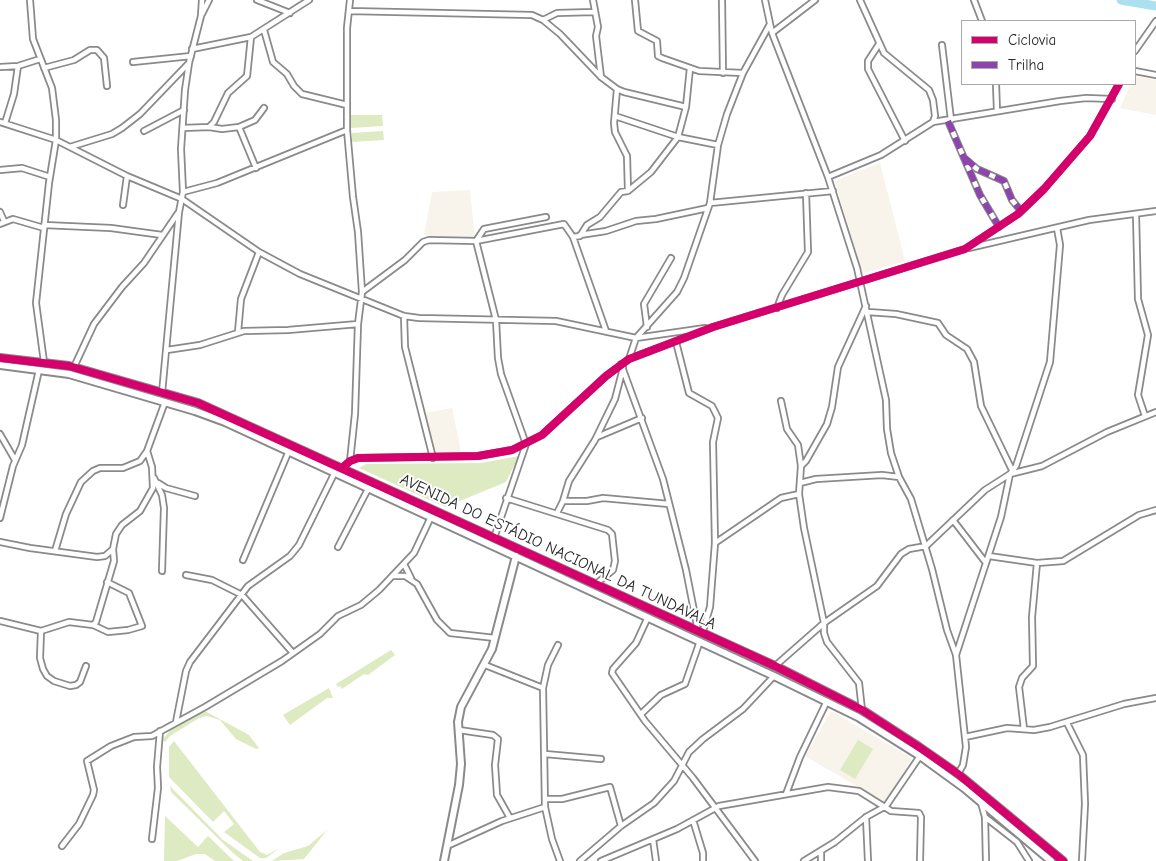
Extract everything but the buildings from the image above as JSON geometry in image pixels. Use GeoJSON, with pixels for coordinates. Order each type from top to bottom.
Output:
{"type":"FeatureCollection","features":[{"type":"Feature","properties":{"kind":"street"},"geometry":{"type":"LineString","coordinates":[[30,0],[33,39],[52,88],[56,120],[56,140],[36,302],[44,362]]}},
{"type":"Feature","properties":{"kind":"street"},"geometry":{"type":"LineString","coordinates":[[201,16],[202,0]]}},
{"type":"Feature","properties":{"kind":"street"},"geometry":{"type":"LineString","coordinates":[[162,393],[178,212],[183,192],[183,128],[189,63],[201,16],[209,0]]}},
{"type":"Feature","properties":{"kind":"street"},"geometry":{"type":"LineString","coordinates":[[257,0],[290,13]]}},
{"type":"Feature","properties":{"kind":"street"},"geometry":{"type":"LineString","coordinates":[[192,49],[251,37],[309,0]]}},
{"type":"Feature","properties":{"kind":"street"},"geometry":{"type":"LineString","coordinates":[[350,0],[347,130],[358,232],[362,292],[358,324],[355,414],[350,461]]}},
{"type":"Feature","properties":{"kind":"street"},"geometry":{"type":"LineString","coordinates":[[593,0],[598,27],[596,36],[601,77]]}},
{"type":"Feature","properties":{"kind":"street"},"geometry":{"type":"LineString","coordinates":[[635,0],[638,31],[657,41],[658,56],[700,71],[743,73]]}},
{"type":"Feature","properties":{"kind":"street"},"geometry":{"type":"LineString","coordinates":[[722,0],[723,73]]}},
{"type":"Feature","properties":{"kind":"street"},"geometry":{"type":"LineString","coordinates":[[765,0],[772,33],[828,177],[860,281],[886,400],[890,445],[898,476],[912,500],[926,546],[947,630],[956,655],[965,737],[965,756],[958,774]]}},
{"type":"Feature","properties":{"kind":"street"},"geometry":{"type":"LineString","coordinates":[[772,33],[815,0]]}},
{"type":"Feature","properties":{"kind":"street"},"geometry":{"type":"LineString","coordinates":[[860,0],[879,44],[890,58],[929,90],[934,108],[933,122]]}},
{"type":"Feature","properties":{"kind":"street"},"geometry":{"type":"LineString","coordinates":[[974,0],[982,20]]}},
{"type":"Feature","properties":{"kind":"street"},"geometry":{"type":"LineString","coordinates":[[349,11],[532,16],[543,20],[560,34],[601,77],[617,89],[686,107]]}},
{"type":"Feature","properties":{"kind":"street"},"geometry":{"type":"LineString","coordinates":[[543,20],[557,12],[594,12]]}},
{"type":"Feature","properties":{"kind":"street"},"geometry":{"type":"LineString","coordinates":[[1136,51],[1156,21]]}},
{"type":"Feature","properties":{"kind":"street"},"geometry":{"type":"LineString","coordinates":[[629,359],[636,338],[677,292],[709,206],[718,145],[734,94],[743,73],[770,24]]}},
{"type":"Feature","properties":{"kind":"street"},"geometry":{"type":"LineString","coordinates":[[264,30],[273,62],[287,74],[302,94],[347,105]]}},
{"type":"Feature","properties":{"kind":"street"},"geometry":{"type":"LineString","coordinates":[[209,127],[228,93],[247,76],[251,37]]}},
{"type":"Feature","properties":{"kind":"street"},"geometry":{"type":"LineString","coordinates":[[879,44],[868,61],[868,69],[905,141]]}},
{"type":"Feature","properties":{"kind":"street"},"geometry":{"type":"LineString","coordinates":[[942,45],[950,120],[963,157],[980,195],[999,227]]}},
{"type":"Feature","properties":{"kind":"street"},"geometry":{"type":"LineString","coordinates":[[44,68],[74,60],[90,50],[97,50],[104,58],[107,86]]}},
{"type":"Feature","properties":{"kind":"street"},"geometry":{"type":"LineString","coordinates":[[133,62],[191,56]]}},
{"type":"Feature","properties":{"kind":"street"},"geometry":{"type":"LineString","coordinates":[[0,67],[18,66],[40,59]]}},
{"type":"Feature","properties":{"kind":"street"},"geometry":{"type":"LineString","coordinates":[[70,147],[112,134],[122,128],[140,114],[189,63]]}},
{"type":"Feature","properties":{"kind":"street"},"geometry":{"type":"LineString","coordinates":[[18,66],[14,94],[3,123],[56,140],[127,176],[182,200],[259,252],[300,274],[404,316],[419,318],[556,321],[636,338],[713,327]]}},
{"type":"Feature","properties":{"kind":"street"},"geometry":{"type":"LineString","coordinates":[[580,236],[587,225],[600,217],[621,192],[628,192],[651,172],[678,137],[686,107],[690,68]]}},
{"type":"Feature","properties":{"kind":"street"},"geometry":{"type":"LineString","coordinates":[[1136,71],[1156,75]]}},
{"type":"Feature","properties":{"kind":"street"},"geometry":{"type":"LineString","coordinates":[[996,85],[997,111]]}},
{"type":"Feature","properties":{"kind":"street"},"geometry":{"type":"LineString","coordinates":[[965,249],[1021,211],[1044,189],[1090,136],[1119,85]]}},
{"type":"Feature","properties":{"kind":"street"},"geometry":{"type":"LineString","coordinates":[[617,89],[615,132],[627,156],[628,192]]}},
{"type":"Feature","properties":{"kind":"street"},"geometry":{"type":"LineString","coordinates":[[828,177],[882,155],[933,122],[1086,98],[1112,99]]}},
{"type":"Feature","properties":{"kind":"street"},"geometry":{"type":"LineString","coordinates":[[183,128],[209,127],[222,129],[239,127],[256,120],[264,108]]}},
{"type":"Feature","properties":{"kind":"street"},"geometry":{"type":"LineString","coordinates":[[144,131],[184,110]]}},
{"type":"Feature","properties":{"kind":"street"},"geometry":{"type":"LineString","coordinates":[[615,116],[678,137],[718,145]]}},
{"type":"Feature","properties":{"kind":"street"},"geometry":{"type":"LineString","coordinates":[[239,127],[256,168]]}},
{"type":"Feature","properties":{"kind":"street"},"geometry":{"type":"LineString","coordinates":[[183,192],[217,183],[347,130]]}},
{"type":"Feature","properties":{"kind":"street"},"geometry":{"type":"LineString","coordinates":[[963,157],[977,169],[1004,181],[1012,200],[1021,211]]}},
{"type":"Feature","properties":{"kind":"street"},"geometry":{"type":"LineString","coordinates":[[0,170],[22,168],[50,177]]}},
{"type":"Feature","properties":{"kind":"street"},"geometry":{"type":"LineString","coordinates":[[123,205],[127,176]]}},
{"type":"Feature","properties":{"kind":"street"},"geometry":{"type":"LineString","coordinates":[[573,238],[606,231],[636,221],[656,219],[709,206],[832,191]]}},
{"type":"Feature","properties":{"kind":"street"},"geometry":{"type":"LineString","coordinates":[[778,308],[782,295],[808,252],[806,194]]}},
{"type":"Feature","properties":{"kind":"street"},"geometry":{"type":"LineString","coordinates":[[0,212],[2,222],[13,219],[44,226],[111,228],[162,235]]}},
{"type":"Feature","properties":{"kind":"street"},"geometry":{"type":"LineString","coordinates":[[74,367],[94,324],[122,287],[144,263],[178,212]]}},
{"type":"Feature","properties":{"kind":"street"},"geometry":{"type":"LineString","coordinates":[[342,468],[350,461],[358,458],[433,458],[494,454],[526,444],[542,435],[629,359],[713,327],[965,249],[1089,220],[1156,212]]}},
{"type":"Feature","properties":{"kind":"street"},"geometry":{"type":"LineString","coordinates":[[1136,214],[1138,299],[1148,335],[1138,395],[1146,416]]}},
{"type":"Feature","properties":{"kind":"street"},"geometry":{"type":"LineString","coordinates":[[494,538],[506,498],[526,444],[501,374],[498,358],[496,320],[476,241],[484,229],[546,217]]}},
{"type":"Feature","properties":{"kind":"street"},"geometry":{"type":"LineString","coordinates":[[362,292],[404,260],[423,242],[429,240],[476,241],[564,224],[573,238],[606,331]]}},
{"type":"Feature","properties":{"kind":"street"},"geometry":{"type":"LineString","coordinates":[[775,666],[824,623],[877,586],[901,554],[909,549],[926,546],[985,490],[1011,472],[1016,466],[1050,362],[1060,244],[1057,228]]}},
{"type":"Feature","properties":{"kind":"street"},"geometry":{"type":"LineString","coordinates":[[238,332],[241,299],[259,252]]}},
{"type":"Feature","properties":{"kind":"street"},"geometry":{"type":"LineString","coordinates":[[647,327],[644,304],[671,258]]}},
{"type":"Feature","properties":{"kind":"street"},"geometry":{"type":"LineString","coordinates":[[800,466],[806,461],[828,424],[838,367],[866,305]]}},
{"type":"Feature","properties":{"kind":"street"},"geometry":{"type":"LineString","coordinates":[[868,312],[896,314],[938,322],[946,336],[967,349],[974,362],[981,406],[1011,472],[1002,517],[956,655]]}},
{"type":"Feature","properties":{"kind":"street"},"geometry":{"type":"LineString","coordinates":[[404,316],[405,347],[433,458]]}},
{"type":"Feature","properties":{"kind":"street"},"geometry":{"type":"LineString","coordinates":[[167,350],[200,345],[238,332],[358,324]]}},
{"type":"Feature","properties":{"kind":"street"},"geometry":{"type":"LineString","coordinates":[[676,342],[689,393],[712,406],[718,418],[713,442],[715,543],[710,607],[700,632]]}},
{"type":"Feature","properties":{"kind":"street","name":"AVENIDA DO ESTÁDIO NACIONAL DA TUNDAVALA"},"geometry":{"type":"LineString","coordinates":[[0,358],[74,367],[220,412],[775,666],[862,710],[958,774],[1063,861]]}},
{"type":"Feature","properties":{"kind":"street","name":"AVENIDA DO ESTÁDIO NACIONAL DA TUNDAVALA"},"geometry":{"type":"LineString","coordinates":[[0,365],[69,374],[225,422],[430,519],[516,556],[700,641],[827,701],[920,756],[980,801],[1051,861]]}},
{"type":"Feature","properties":{"kind":"street"},"geometry":{"type":"LineString","coordinates":[[622,366],[642,418],[669,504],[700,632]]}},
{"type":"Feature","properties":{"kind":"street"},"geometry":{"type":"LineString","coordinates":[[557,513],[563,501],[568,481],[575,475],[615,399],[622,366]]}},
{"type":"Feature","properties":{"kind":"street"},"geometry":{"type":"LineString","coordinates":[[0,518],[15,460],[22,445],[39,370]]}},
{"type":"Feature","properties":{"kind":"street"},"geometry":{"type":"LineString","coordinates":[[781,401],[787,429],[798,445],[800,466],[799,494],[804,528],[827,642],[859,683],[862,710]]}},
{"type":"Feature","properties":{"kind":"street"},"geometry":{"type":"LineString","coordinates":[[55,550],[76,492],[86,476],[100,468],[132,466],[140,461],[147,451],[165,402]]}},
{"type":"Feature","properties":{"kind":"street"},"geometry":{"type":"LineString","coordinates":[[1011,472],[1042,466],[1107,432],[1156,412]]}},
{"type":"Feature","properties":{"kind":"street"},"geometry":{"type":"LineString","coordinates":[[597,436],[642,418]]}},
{"type":"Feature","properties":{"kind":"street"},"geometry":{"type":"LineString","coordinates":[[0,434],[15,460]]}},
{"type":"Feature","properties":{"kind":"street"},"geometry":{"type":"LineString","coordinates":[[147,451],[154,477],[162,495],[164,508],[162,571]]}},
{"type":"Feature","properties":{"kind":"street"},"geometry":{"type":"LineString","coordinates":[[243,560],[288,453]]}},
{"type":"Feature","properties":{"kind":"street"},"geometry":{"type":"LineString","coordinates":[[176,722],[186,671],[190,662],[235,600],[242,595],[255,578],[290,556],[299,545],[334,474]]}},
{"type":"Feature","properties":{"kind":"street"},"geometry":{"type":"LineString","coordinates":[[800,483],[816,479],[882,475],[898,476]]}},
{"type":"Feature","properties":{"kind":"street"},"geometry":{"type":"LineString","coordinates":[[0,542],[30,548],[101,557],[110,554],[118,529],[137,515],[149,498],[153,488],[154,477]]}},
{"type":"Feature","properties":{"kind":"street"},"geometry":{"type":"LineString","coordinates":[[157,482],[166,488],[195,496]]}},
{"type":"Feature","properties":{"kind":"street"},"geometry":{"type":"LineString","coordinates":[[338,547],[368,489]]}},
{"type":"Feature","properties":{"kind":"street"},"geometry":{"type":"LineString","coordinates":[[715,543],[781,498],[799,494]]}},
{"type":"Feature","properties":{"kind":"street"},"geometry":{"type":"LineString","coordinates":[[506,498],[595,524],[612,534],[613,570],[596,584]]}},
{"type":"Feature","properties":{"kind":"street"},"geometry":{"type":"LineString","coordinates":[[563,501],[587,501],[603,498],[669,504]]}},
{"type":"Feature","properties":{"kind":"street"},"geometry":{"type":"LineString","coordinates":[[989,556],[1037,563],[1063,561],[1139,515],[1156,510]]}},
{"type":"Feature","properties":{"kind":"street"},"geometry":{"type":"LineString","coordinates":[[62,846],[79,824],[93,795],[94,790],[87,762],[111,746],[134,738],[152,736],[206,707],[293,653],[320,634],[338,616],[361,605],[393,576],[418,547],[430,519]]}},
{"type":"Feature","properties":{"kind":"street"},"geometry":{"type":"LineString","coordinates":[[953,520],[986,563]]}},
{"type":"Feature","properties":{"kind":"street"},"geometry":{"type":"LineString","coordinates":[[94,626],[114,561],[113,549]]}},
{"type":"Feature","properties":{"kind":"street"},"geometry":{"type":"LineString","coordinates":[[444,861],[459,785],[461,707],[485,665],[495,638],[516,556]]}},
{"type":"Feature","properties":{"kind":"street"},"geometry":{"type":"LineString","coordinates":[[1024,729],[1019,687],[1022,678],[1033,666],[1032,617],[1037,563]]}},
{"type":"Feature","properties":{"kind":"street"},"geometry":{"type":"LineString","coordinates":[[404,564],[437,620],[450,633],[495,638]]}},
{"type":"Feature","properties":{"kind":"street"},"geometry":{"type":"LineString","coordinates":[[186,575],[212,580],[242,595],[293,653]]}},
{"type":"Feature","properties":{"kind":"street"},"geometry":{"type":"LineString","coordinates":[[393,576],[411,578]]}},
{"type":"Feature","properties":{"kind":"street"},"geometry":{"type":"LineString","coordinates":[[0,621],[41,631],[64,622],[94,626],[101,630],[117,632],[142,626],[129,593],[107,582]]}},
{"type":"Feature","properties":{"kind":"street"},"geometry":{"type":"LineString","coordinates":[[648,617],[636,644],[612,671],[624,692],[716,807],[755,861]]}},
{"type":"Feature","properties":{"kind":"street"},"geometry":{"type":"LineString","coordinates":[[41,631],[40,658],[42,669],[47,676],[54,681],[70,686],[76,685],[80,682],[86,666]]}},
{"type":"Feature","properties":{"kind":"street"},"geometry":{"type":"LineString","coordinates":[[641,714],[661,695],[685,684],[700,641]]}},
{"type":"Feature","properties":{"kind":"street"},"geometry":{"type":"LineString","coordinates":[[558,645],[548,665],[543,688],[545,807],[552,839],[560,861]]}},
{"type":"Feature","properties":{"kind":"street"},"geometry":{"type":"LineString","coordinates":[[485,665],[543,688]]}},
{"type":"Feature","properties":{"kind":"street"},"geometry":{"type":"LineString","coordinates":[[580,861],[621,826],[654,803],[674,781],[689,752],[743,709],[774,676]]}},
{"type":"Feature","properties":{"kind":"street"},"geometry":{"type":"LineString","coordinates":[[965,737],[1007,728],[1050,727],[1067,723],[1082,715],[1156,698]]}},
{"type":"Feature","properties":{"kind":"street"},"geometry":{"type":"LineString","coordinates":[[786,794],[800,757],[827,701]]}},
{"type":"Feature","properties":{"kind":"street"},"geometry":{"type":"LineString","coordinates":[[1067,723],[1082,755],[1085,804],[1082,861]]}},
{"type":"Feature","properties":{"kind":"street"},"geometry":{"type":"LineString","coordinates":[[459,730],[493,735],[498,739],[495,760],[496,790],[498,799],[510,818]]}},
{"type":"Feature","properties":{"kind":"street"},"geometry":{"type":"LineString","coordinates":[[152,838],[158,788],[157,767],[160,731]]}},
{"type":"Feature","properties":{"kind":"street"},"geometry":{"type":"LineString","coordinates":[[545,754],[601,759]]}},
{"type":"Feature","properties":{"kind":"street"},"geometry":{"type":"LineString","coordinates":[[804,861],[821,851],[866,817],[886,806],[920,756]]}},
{"type":"Feature","properties":{"kind":"street"},"geometry":{"type":"LineString","coordinates":[[545,799],[562,799],[610,787],[621,826]]}},
{"type":"Feature","properties":{"kind":"street"},"geometry":{"type":"LineString","coordinates":[[601,861],[653,839],[716,807],[828,787],[859,791],[886,806],[891,811],[918,812],[921,817],[920,861]]}},
{"type":"Feature","properties":{"kind":"street"},"geometry":{"type":"LineString","coordinates":[[980,801],[986,817],[986,861]]}},
{"type":"Feature","properties":{"kind":"street"},"geometry":{"type":"LineString","coordinates":[[447,846],[510,818],[545,807]]}},
{"type":"Feature","properties":{"kind":"street"},"geometry":{"type":"LineString","coordinates":[[866,817],[868,861]]}},
{"type":"Feature","properties":{"kind":"street"},"geometry":{"type":"LineString","coordinates":[[986,817],[1017,842],[1029,861]]}},
{"type":"Feature","properties":{"kind":"street"},"geometry":{"type":"LineString","coordinates":[[693,820],[703,853],[703,861]]}},
{"type":"Feature","properties":{"kind":"street"},"geometry":{"type":"LineString","coordinates":[[653,839],[656,861]]}},
{"type":"Feature","properties":{"kind":"street"},"geometry":{"type":"LineString","coordinates":[[821,851],[821,861]]}},
{"type":"Feature","properties":{"kind":"shaded area"},"geometry":{"type":"Polygon","coordinates":[[[1136,76],[1156,80],[1156,115],[1120,108],[1131,85],[1136,85],[1136,76]]]}},
{"type":"Feature","properties":{"kind":"shaded area"},"geometry":{"type":"Polygon","coordinates":[[[880,163],[905,261],[862,274],[835,181],[880,163]]]}},
{"type":"Feature","properties":{"kind":"shaded area"},"geometry":{"type":"Polygon","coordinates":[[[470,190],[475,240],[424,235],[432,192],[470,190]]]}},
{"type":"Feature","properties":{"kind":"shaded area"},"geometry":{"type":"Polygon","coordinates":[[[452,408],[461,451],[435,456],[426,413],[452,408]]]}},
{"type":"Feature","properties":{"kind":"shaded area"},"geometry":{"type":"Polygon","coordinates":[[[831,711],[912,758],[886,803],[805,756],[831,711]]]}},
{"type":"Feature","properties":{"kind":"green space"},"geometry":{"type":"Polygon","coordinates":[[[351,115],[382,115],[383,126],[351,128],[351,115]]]}},
{"type":"Feature","properties":{"kind":"green space"},"geometry":{"type":"Polygon","coordinates":[[[383,131],[384,140],[352,142],[352,133],[383,131]]]}},
{"type":"Feature","properties":{"kind":"green space"},"geometry":{"type":"Polygon","coordinates":[[[519,456],[506,482],[445,507],[359,468],[366,464],[481,463],[519,456]]]}},
{"type":"Feature","properties":{"kind":"green space"},"geometry":{"type":"Polygon","coordinates":[[[391,650],[395,655],[368,675],[364,674],[342,689],[336,684],[391,650]]]}},
{"type":"Feature","properties":{"kind":"green space"},"geometry":{"type":"Polygon","coordinates":[[[329,688],[333,698],[327,698],[290,725],[283,715],[329,688]]]}},
{"type":"Feature","properties":{"kind":"green space"},"geometry":{"type":"Polygon","coordinates":[[[205,711],[249,735],[259,748],[256,749],[236,739],[220,720],[207,716],[199,718],[170,736],[165,742],[162,740],[175,725],[205,711]]]}},
{"type":"Feature","properties":{"kind":"green space"},"geometry":{"type":"Polygon","coordinates":[[[858,740],[873,749],[855,779],[840,770],[858,740]]]}},
{"type":"Feature","properties":{"kind":"green space"},"geometry":{"type":"Polygon","coordinates":[[[174,741],[260,852],[267,855],[280,848],[266,858],[260,858],[224,832],[234,824],[224,811],[213,822],[169,777],[169,747],[174,741]]]}},
{"type":"Feature","properties":{"kind":"green space"},"geometry":{"type":"Polygon","coordinates":[[[170,786],[223,840],[253,861],[243,861],[233,853],[171,792],[170,786]]]}},
{"type":"Feature","properties":{"kind":"green space"},"geometry":{"type":"Polygon","coordinates":[[[165,816],[198,847],[208,836],[234,861],[215,861],[205,854],[196,854],[177,861],[164,861],[165,816]]]}},
{"type":"Feature","properties":{"kind":"green space"},"geometry":{"type":"Polygon","coordinates":[[[327,830],[304,859],[272,861],[284,853],[308,846],[327,830]]]}},
{"type":"Feature","properties":{"kind":"waterway"},"geometry":{"type":"LineString","coordinates":[[1121,0],[1156,6]]}},
{"type":"Feature","properties":{"kind":"marked path"},"geometry":{"type":"LineString","coordinates":[[948,121],[980,195],[999,227]]}},
{"type":"Feature","properties":{"kind":"marked path"},"geometry":{"type":"LineString","coordinates":[[965,158],[977,169],[1004,181],[1012,200],[1021,211]]}},
{"type":"Feature","properties":{"kind":"cycle path"},"geometry":{"type":"LineString","coordinates":[[342,468],[350,461],[358,458],[478,456],[512,450],[542,435],[606,376],[629,359],[713,327],[965,249],[1018,214],[1044,189],[1090,136],[1118,85]]}},
{"type":"Feature","properties":{"kind":"cycle path"},"geometry":{"type":"LineString","coordinates":[[0,358],[69,366],[198,403],[775,666],[862,710],[919,747],[958,774],[1063,861]]}}]}
